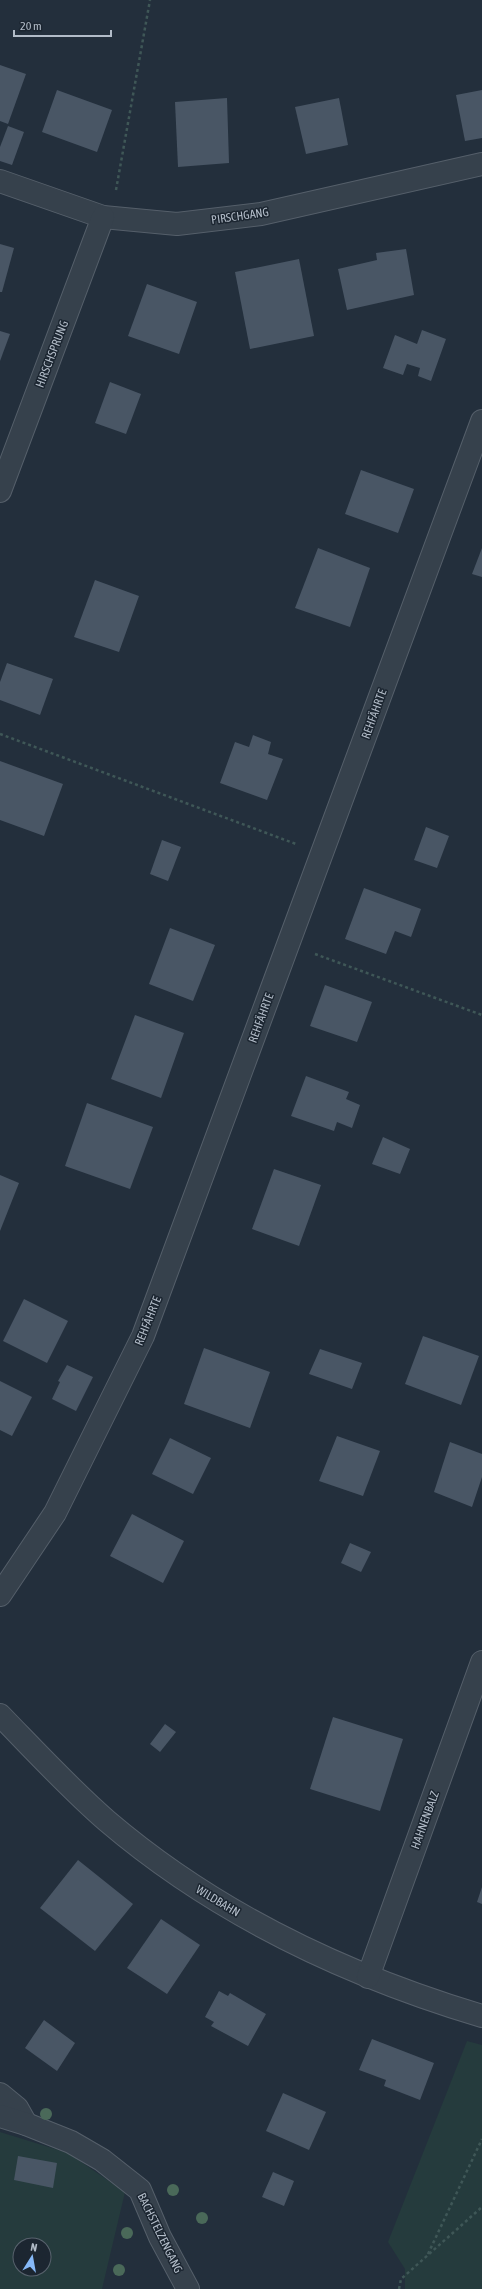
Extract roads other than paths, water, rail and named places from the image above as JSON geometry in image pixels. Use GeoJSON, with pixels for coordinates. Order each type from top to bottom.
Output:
{"type":"FeatureCollection","features":[{"type":"Feature","properties":{"kind":"street","name":"PIRSCHGANG"},"geometry":{"type":"LineString","coordinates":[[0,181],[103,217],[177,224],[227,220],[268,213],[482,164]]}},
{"type":"Feature","properties":{"kind":"street","name":"HIRSCHSPRUNG"},"geometry":{"type":"LineString","coordinates":[[0,491],[103,217]]}},
{"type":"Feature","properties":{"kind":"street","name":"REHFÄHRTE"},"geometry":{"type":"LineString","coordinates":[[0,1595],[55,1513],[143,1336],[482,422]]}},
{"type":"Feature","properties":{"kind":"street","name":"HAHNENBALZ"},"geometry":{"type":"LineString","coordinates":[[368,1977],[482,1662]]}},
{"type":"Feature","properties":{"kind":"street","name":"WILDBAHN"},"geometry":{"type":"LineString","coordinates":[[0,1715],[66,1783],[108,1821],[196,1888],[260,1926],[310,1952],[368,1977],[429,2000],[482,2016]]}},
{"type":"Feature","properties":{"kind":"street"},"geometry":{"type":"LineString","coordinates":[[0,2094],[17,2108],[26,2124]]}},
{"type":"Feature","properties":{"kind":"street","name":"BACHSTELZENGANG"},"geometry":{"type":"LineString","coordinates":[[0,2116],[26,2124],[71,2142],[102,2160],[140,2190],[160,2237],[188,2289]]}}]}
